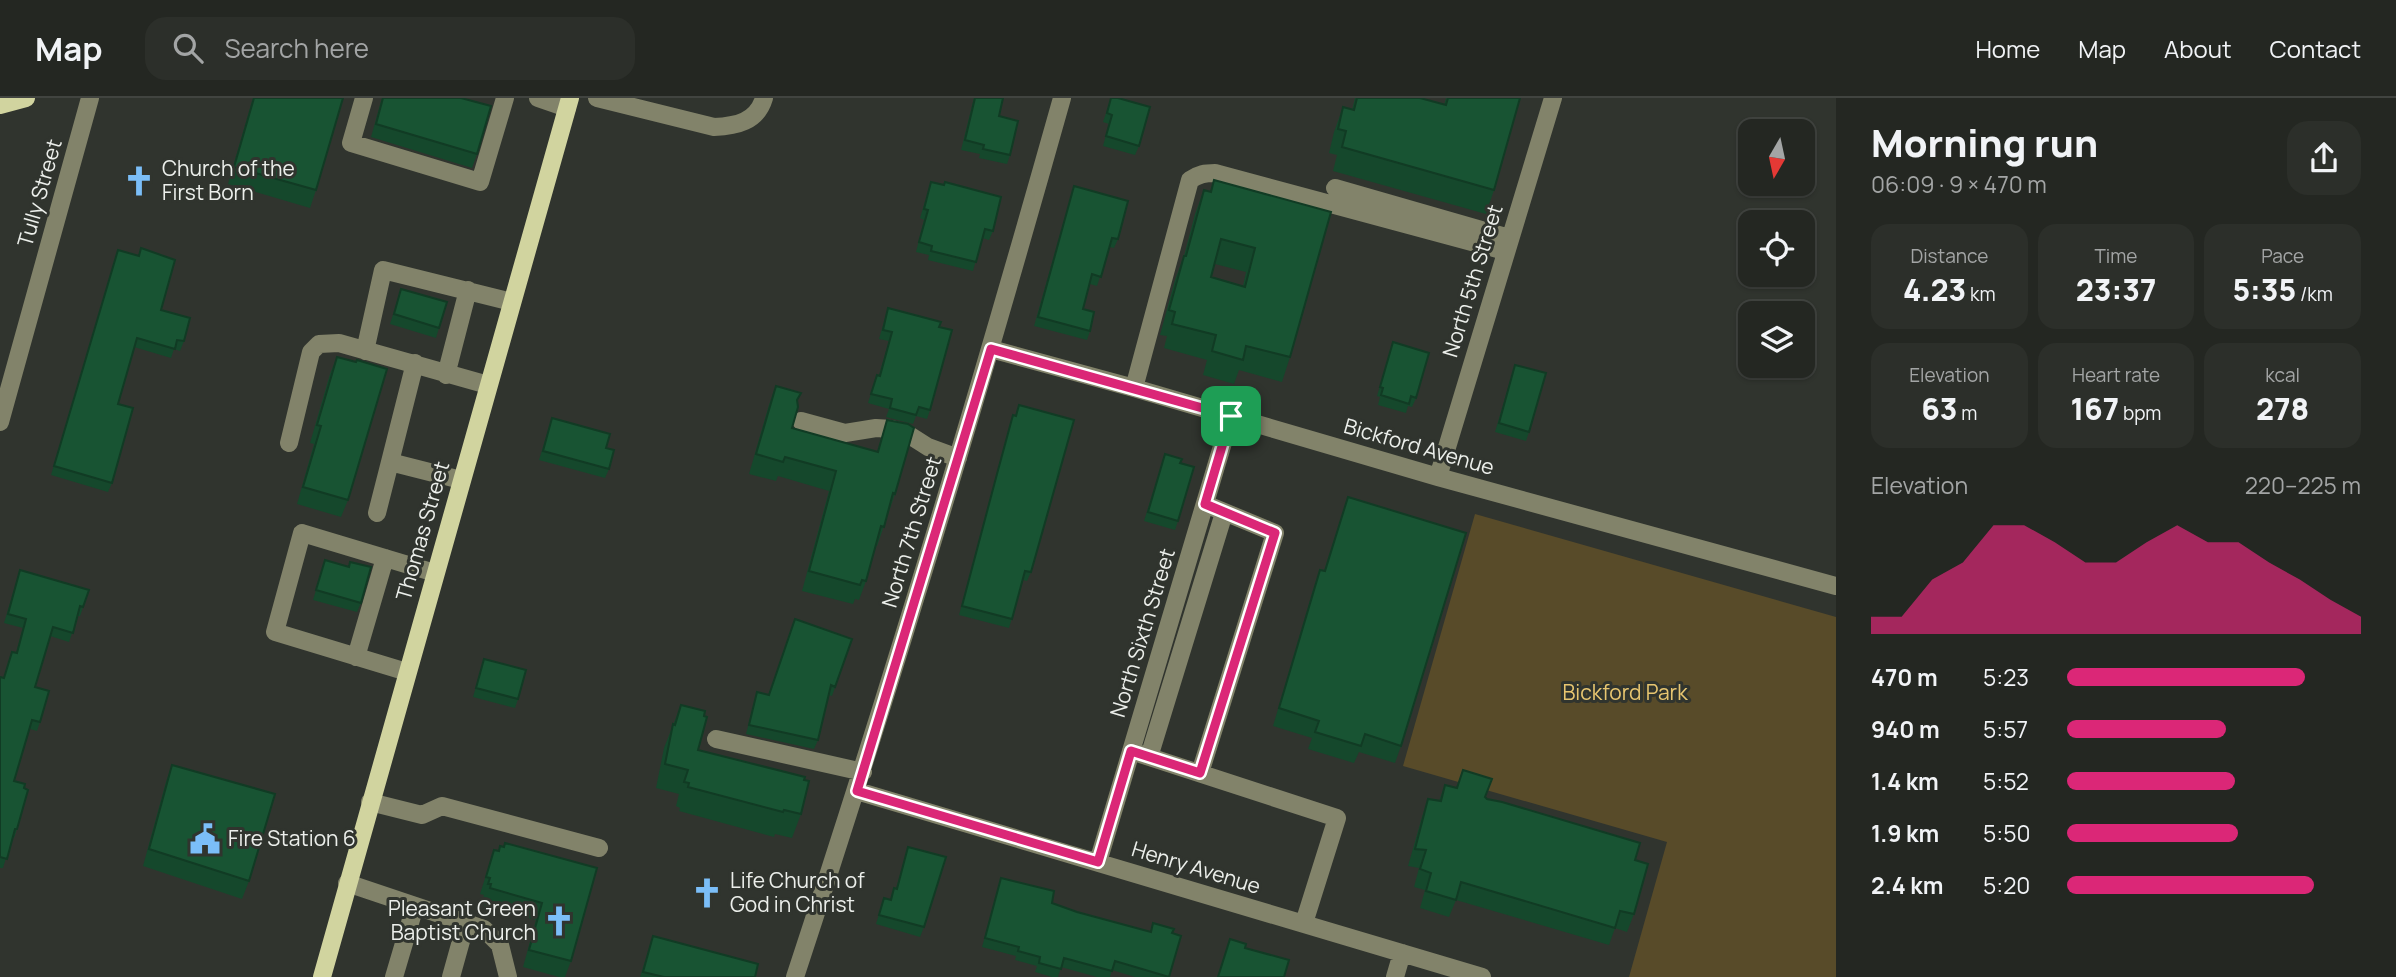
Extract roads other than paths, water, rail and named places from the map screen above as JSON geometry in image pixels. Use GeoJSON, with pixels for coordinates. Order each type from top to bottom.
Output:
{"type":"FeatureCollection","features":[{"type":"Feature","properties":{"kind":"main road"},"geometry":{"type":"LineString","coordinates":[[0,105],[26,98]]}},
{"type":"Feature","properties":{"kind":"main road","name":"Thomas Street"},"geometry":{"type":"LineString","coordinates":[[322,977],[568,103]]}},
{"type":"Feature","properties":{"kind":"street","name":"Tully Street"},"geometry":{"type":"LineString","coordinates":[[0,422],[90,98]]}},
{"type":"Feature","properties":{"kind":"street"},"geometry":{"type":"LineString","coordinates":[[364,98],[351,143],[480,181],[505,98]]}},
{"type":"Feature","properties":{"kind":"street"},"geometry":{"type":"LineString","coordinates":[[538,98],[568,103]]}},
{"type":"Feature","properties":{"kind":"street"},"geometry":{"type":"LineString","coordinates":[[597,98],[714,127],[732,127],[753,116],[764,98]]}},
{"type":"Feature","properties":{"kind":"street","name":"North 7th Street"},"geometry":{"type":"LineString","coordinates":[[795,977],[863,772],[991,349],[1062,98]]}},
{"type":"Feature","properties":{"kind":"street","name":"North 5th Street"},"geometry":{"type":"LineString","coordinates":[[1438,477],[1553,98]]}},
{"type":"Feature","properties":{"kind":"street"},"geometry":{"type":"LineString","coordinates":[[1134,388],[1190,180],[1205,173],[1216,173],[1507,244]]}},
{"type":"Feature","properties":{"kind":"street"},"geometry":{"type":"LineString","coordinates":[[1335,188],[1507,244]]}},
{"type":"Feature","properties":{"kind":"street"},"geometry":{"type":"LineString","coordinates":[[365,351],[383,270],[512,302]]}},
{"type":"Feature","properties":{"kind":"street"},"geometry":{"type":"LineString","coordinates":[[446,374],[468,290]]}},
{"type":"Feature","properties":{"kind":"street"},"geometry":{"type":"LineString","coordinates":[[289,443],[311,352],[319,344],[339,343],[488,385]]}},
{"type":"Feature","properties":{"kind":"street","name":"Bickford Avenue"},"geometry":{"type":"LineString","coordinates":[[991,349],[1438,477],[1836,586]]}},
{"type":"Feature","properties":{"kind":"street"},"geometry":{"type":"LineString","coordinates":[[377,513],[415,363]]}},
{"type":"Feature","properties":{"kind":"street","name":"North Sixth Street"},"geometry":{"type":"LineString","coordinates":[[1098,862],[1231,416]]}},
{"type":"Feature","properties":{"kind":"street"},"geometry":{"type":"LineString","coordinates":[[801,421],[845,433],[876,428],[891,429],[906,433],[928,447],[958,457]]}},
{"type":"Feature","properties":{"kind":"street"},"geometry":{"type":"LineString","coordinates":[[390,462],[461,480]]}},
{"type":"Feature","properties":{"kind":"street"},"geometry":{"type":"LineString","coordinates":[[1200,773],[1275,533],[1205,504]]}},
{"type":"Feature","properties":{"kind":"street"},"geometry":{"type":"LineString","coordinates":[[1149,757],[1224,513]]}},
{"type":"Feature","properties":{"kind":"street"},"geometry":{"type":"LineString","coordinates":[[407,672],[275,632],[302,533],[435,573]]}},
{"type":"Feature","properties":{"kind":"street"},"geometry":{"type":"LineString","coordinates":[[356,657],[385,558]]}},
{"type":"Feature","properties":{"kind":"street"},"geometry":{"type":"LineString","coordinates":[[716,740],[863,772]]}},
{"type":"Feature","properties":{"kind":"street"},"geometry":{"type":"LineString","coordinates":[[1131,751],[1337,818],[1304,923]]}},
{"type":"Feature","properties":{"kind":"street","name":"Henry Avenue"},"geometry":{"type":"LineString","coordinates":[[857,791],[1482,977]]}},
{"type":"Feature","properties":{"kind":"street"},"geometry":{"type":"LineString","coordinates":[[370,802],[422,815],[442,806],[599,848]]}},
{"type":"Feature","properties":{"kind":"street"},"geometry":{"type":"LineString","coordinates":[[348,883],[484,929],[500,945],[513,976]]}},
{"type":"Feature","properties":{"kind":"street"},"geometry":{"type":"LineString","coordinates":[[394,977],[415,906]]}},
{"type":"Feature","properties":{"kind":"street"},"geometry":{"type":"LineString","coordinates":[[451,977],[466,923]]}},
{"type":"Feature","properties":{"kind":"street"},"geometry":{"type":"LineString","coordinates":[[1395,977],[1402,953]]}},
{"type":"Feature","properties":{"kind":"place","name":"Church of the First Born"},"geometry":{"type":"Point","coordinates":[139,181]}},
{"type":"Feature","properties":{"kind":"place","name":"Fire Station 6"},"geometry":{"type":"Point","coordinates":[205,839]}},
{"type":"Feature","properties":{"kind":"place","name":"Life Church of God in Christ"},"geometry":{"type":"Point","coordinates":[707,893]}},
{"type":"Feature","properties":{"kind":"place","name":"Pleasant Green Baptist Church"},"geometry":{"type":"Point","coordinates":[559,921]}},
{"type":"Feature","properties":{"kind":"park label","name":"Bickford Park"},"geometry":{"type":"Point","coordinates":[1625,693]}}]}
